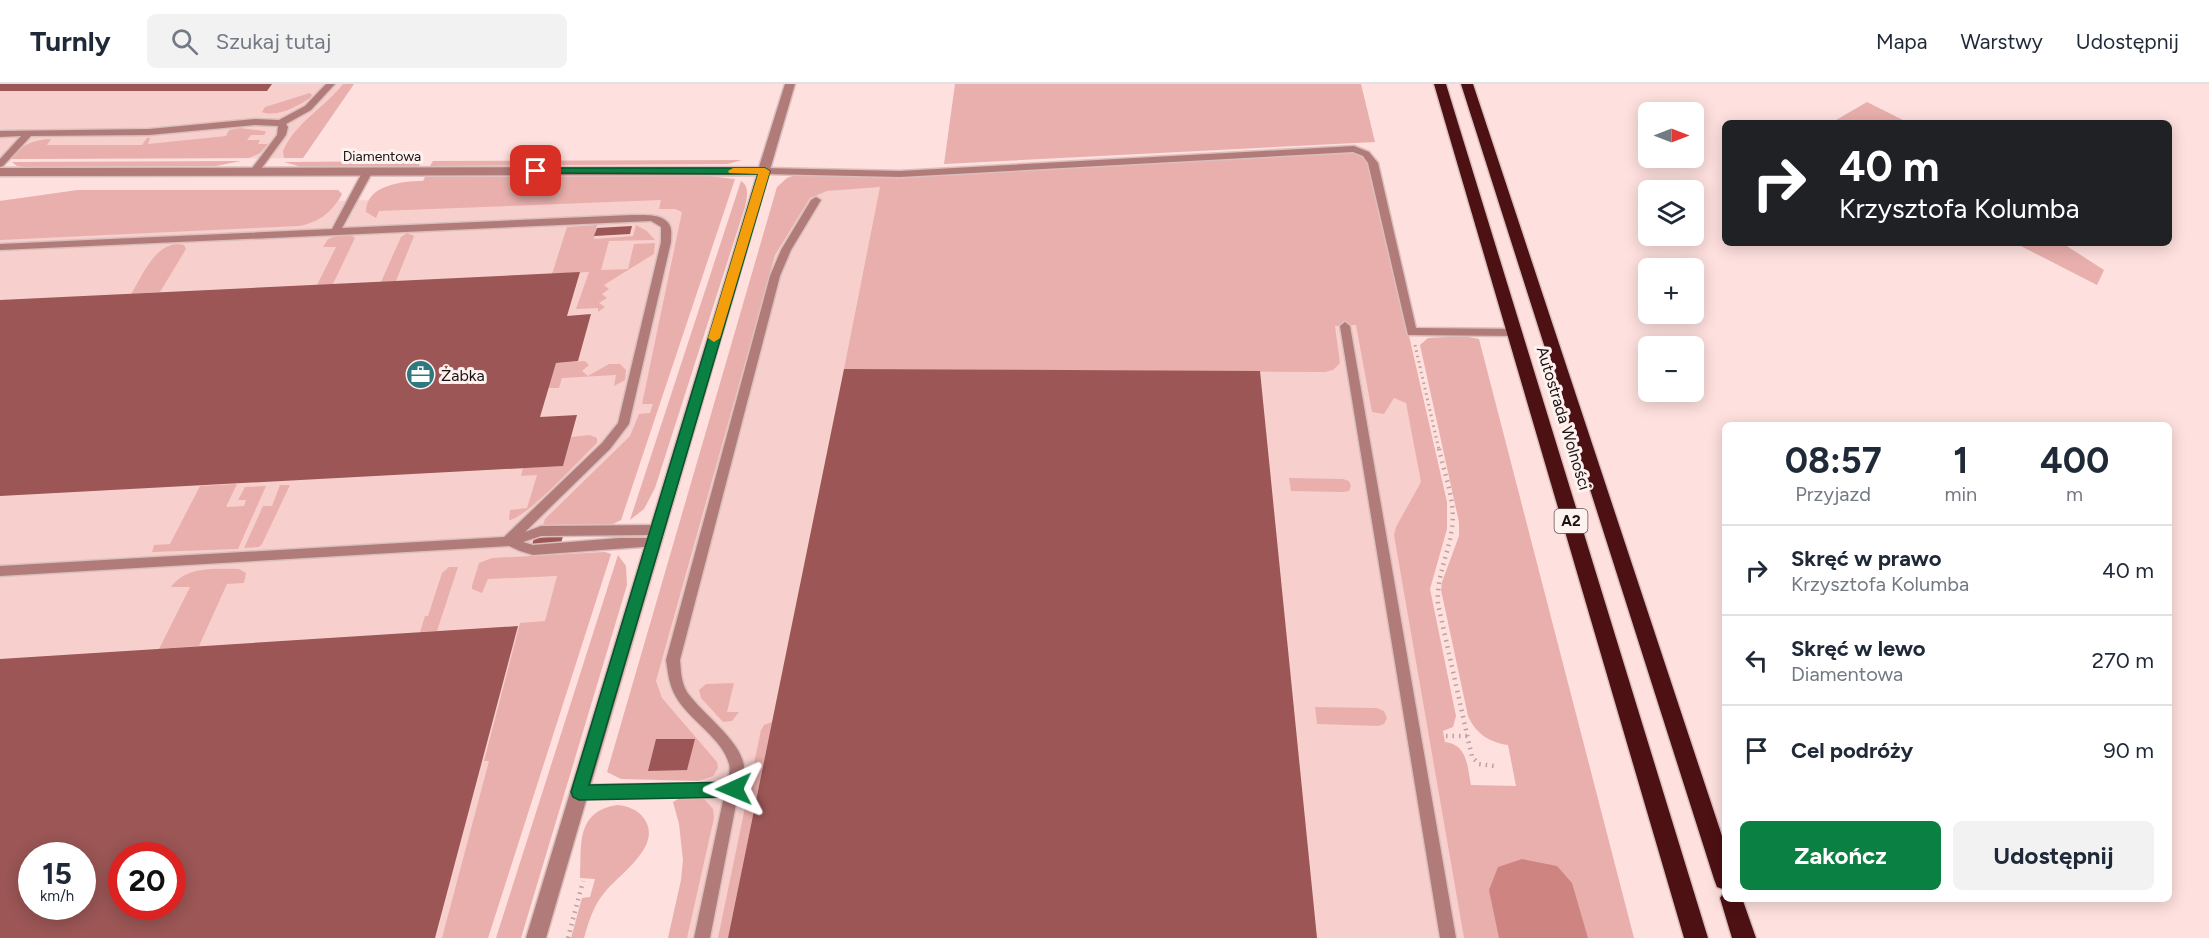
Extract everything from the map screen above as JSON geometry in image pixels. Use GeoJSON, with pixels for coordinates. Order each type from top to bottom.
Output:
{"type":"FeatureCollection","features":[{"type":"Feature","properties":{"kind":"highway","name":"Autostrada Wolności"},"geometry":{"type":"LineString","coordinates":[[1440,84],[1696,938]]}},
{"type":"Feature","properties":{"kind":"highway","name":"Autostrada Wolności"},"geometry":{"type":"LineString","coordinates":[[1467,84],[1722,870]]}},
{"type":"Feature","properties":{"kind":"highway"},"geometry":{"type":"LineString","coordinates":[[1732,902],[1744,938]]}},
{"type":"Feature","properties":{"kind":"street"},"geometry":{"type":"LineString","coordinates":[[536,938],[790,84]]}},
{"type":"Feature","properties":{"kind":"street","name":"Diamentowa"},"geometry":{"type":"LineString","coordinates":[[0,172],[765,171]]}},
{"type":"Feature","properties":{"kind":"lane"},"geometry":{"type":"LineString","coordinates":[[0,134],[149,132],[255,122],[281,123],[308,108],[331,84]]}},
{"type":"Feature","properties":{"kind":"lane"},"geometry":{"type":"LineString","coordinates":[[255,171],[281,135],[284,127],[281,123]]}},
{"type":"Feature","properties":{"kind":"lane"},"geometry":{"type":"LineString","coordinates":[[0,164],[28,134]]}},
{"type":"Feature","properties":{"kind":"lane"},"geometry":{"type":"LineString","coordinates":[[765,171],[900,174],[1354,148],[1366,154],[1373,163],[1412,332],[1515,333]]}},
{"type":"Feature","properties":{"kind":"lane"},"geometry":{"type":"LineString","coordinates":[[336,231],[368,171]]}},
{"type":"Feature","properties":{"kind":"lane"},"geometry":{"type":"LineString","coordinates":[[702,938],[737,766],[735,758],[678,692],[674,682],[673,660],[776,276],[786,250],[816,200]]}},
{"type":"Feature","properties":{"kind":"lane"},"geometry":{"type":"LineString","coordinates":[[0,247],[645,218],[658,220],[666,227],[666,242],[623,424],[606,446],[509,541]]}},
{"type":"Feature","properties":{"kind":"lane"},"geometry":{"type":"LineString","coordinates":[[1345,326],[1448,938]]}},
{"type":"Feature","properties":{"kind":"lane"},"geometry":{"type":"LineString","coordinates":[[0,571],[509,541],[541,531],[654,536]]}},
{"type":"Feature","properties":{"kind":"lane"},"geometry":{"type":"LineString","coordinates":[[509,541],[533,550],[619,543],[654,536]]}},
{"type":"Feature","properties":{"kind":"lane"},"geometry":{"type":"LineString","coordinates":[[579,792],[734,789]]}},
{"type":"Feature","properties":{"kind":"path"},"geometry":{"type":"LineString","coordinates":[[1412,332],[1453,512],[1452,539],[1439,573],[1436,591],[1474,761],[1484,766],[1494,766]]}},
{"type":"Feature","properties":{"kind":"path"},"geometry":{"type":"LineString","coordinates":[[1446,736],[1467,736]]}},
{"type":"Feature","properties":{"kind":"path"},"geometry":{"type":"LineString","coordinates":[[568,938],[583,881]]}},
{"type":"Feature","properties":{"kind":"shaded area"},"geometry":{"type":"Polygon","coordinates":[[[0,84],[354,84],[303,158],[0,159],[0,84]]]}},
{"type":"Feature","properties":{"kind":"shaded area"},"geometry":{"type":"Polygon","coordinates":[[[343,84],[354,84],[303,158],[284,158],[283,151],[295,132],[343,84]]]}},
{"type":"Feature","properties":{"kind":"shaded area"},"geometry":{"type":"Polygon","coordinates":[[[955,84],[1361,84],[1375,142],[944,164],[955,84]]]}},
{"type":"Feature","properties":{"kind":"shaded area"},"geometry":{"type":"Polygon","coordinates":[[[310,93],[312,95],[310,98],[287,110],[274,113],[262,112],[265,107],[310,93]]]}},
{"type":"Feature","properties":{"kind":"shaded area"},"geometry":{"type":"Polygon","coordinates":[[[1867,102],[1903,120],[1836,120],[1867,102]]]}},
{"type":"Feature","properties":{"kind":"shaded area"},"geometry":{"type":"Polygon","coordinates":[[[240,128],[266,132],[264,135],[251,135],[247,140],[260,140],[258,144],[268,144],[260,153],[249,158],[11,159],[23,147],[45,139],[51,139],[47,145],[142,145],[147,138],[150,138],[148,144],[226,136],[229,130],[240,128]]]}},
{"type":"Feature","properties":{"kind":"shaded area"},"geometry":{"type":"Polygon","coordinates":[[[1346,149],[1363,155],[1370,165],[1447,502],[1447,529],[1430,589],[1456,716],[1453,727],[1443,731],[1445,742],[1453,744],[1462,752],[1471,785],[1516,786],[1508,745],[1484,736],[1475,728],[1468,716],[1441,590],[1459,536],[1459,522],[1420,345],[1428,338],[1463,336],[1479,339],[1634,938],[1464,938],[1394,535],[1396,527],[1421,482],[1406,403],[1394,398],[1384,414],[1372,412],[1356,325],[1335,326],[1340,363],[1333,370],[1325,372],[844,369],[880,187],[827,191],[810,198],[775,255],[656,681],[662,698],[717,762],[718,768],[713,776],[698,781],[621,779],[607,772],[777,187],[787,178],[795,175],[876,176],[1346,149]]]}},
{"type":"Feature","properties":{"kind":"shaded area"},"geometry":{"type":"Polygon","coordinates":[[[1342,152],[1435,518],[1407,569],[1476,938],[677,938],[688,828],[699,774],[628,773],[758,272],[806,185],[1342,152]]]}},
{"type":"Feature","properties":{"kind":"shaded area"},"geometry":{"type":"Polygon","coordinates":[[[742,160],[728,164],[430,166],[433,161],[742,160]]]}},
{"type":"Feature","properties":{"kind":"shaded area"},"geometry":{"type":"Polygon","coordinates":[[[241,161],[216,166],[25,167],[17,166],[12,162],[241,161]]]}},
{"type":"Feature","properties":{"kind":"shaded area"},"geometry":{"type":"Polygon","coordinates":[[[422,161],[419,166],[302,167],[284,162],[422,161]]]}},
{"type":"Feature","properties":{"kind":"shaded area"},"geometry":{"type":"Polygon","coordinates":[[[707,176],[735,179],[621,520],[613,524],[543,525],[545,519],[630,436],[639,414],[650,413],[653,404],[642,404],[682,212],[675,209],[659,209],[661,200],[379,211],[376,218],[366,212],[368,203],[378,190],[405,182],[423,181],[425,177],[707,176]]]}},
{"type":"Feature","properties":{"kind":"shaded area"},"geometry":{"type":"Polygon","coordinates":[[[741,181],[747,189],[745,207],[655,488],[644,509],[630,520],[741,181]]]}},
{"type":"Feature","properties":{"kind":"shaded area"},"geometry":{"type":"Polygon","coordinates":[[[708,189],[709,255],[621,520],[613,524],[553,524],[549,536],[563,536],[562,542],[571,542],[568,554],[605,552],[611,554],[488,938],[0,938],[0,201],[78,190],[338,190],[342,194],[339,201],[708,189]]]}},
{"type":"Feature","properties":{"kind":"shaded area"},"geometry":{"type":"Polygon","coordinates":[[[78,190],[338,190],[342,194],[325,215],[299,226],[0,240],[0,201],[78,190]]]}},
{"type":"Feature","properties":{"kind":"shaded area"},"geometry":{"type":"Polygon","coordinates":[[[597,225],[594,239],[633,236],[636,225],[647,231],[655,240],[609,241],[601,270],[628,269],[634,244],[655,243],[654,254],[604,285],[609,289],[602,294],[607,298],[599,303],[605,307],[598,312],[598,308],[576,309],[589,272],[552,274],[567,227],[597,225]]]}},
{"type":"Feature","properties":{"kind":"shaded area"},"geometry":{"type":"Polygon","coordinates":[[[407,233],[414,236],[396,281],[381,282],[401,237],[407,233]]]}},
{"type":"Feature","properties":{"kind":"shaded area"},"geometry":{"type":"Polygon","coordinates":[[[336,236],[355,238],[333,284],[317,285],[336,247],[323,247],[328,239],[336,236]]]}},
{"type":"Feature","properties":{"kind":"shaded area"},"geometry":{"type":"Polygon","coordinates":[[[178,244],[184,245],[186,249],[160,292],[131,294],[156,255],[178,244]]]}},
{"type":"Feature","properties":{"kind":"shaded area"},"geometry":{"type":"Polygon","coordinates":[[[2021,246],[2067,246],[2104,270],[2097,285],[2021,246]]]}},
{"type":"Feature","properties":{"kind":"shaded area"},"geometry":{"type":"Polygon","coordinates":[[[585,361],[589,365],[582,371],[588,376],[609,364],[620,364],[626,370],[625,380],[614,386],[616,375],[562,378],[559,388],[548,388],[556,363],[585,361]]]}},
{"type":"Feature","properties":{"kind":"shaded area"},"geometry":{"type":"Polygon","coordinates":[[[590,435],[597,438],[597,443],[528,510],[509,520],[510,510],[527,508],[537,475],[521,476],[523,468],[563,466],[571,437],[590,435]]]}},
{"type":"Feature","properties":{"kind":"shaded area"},"geometry":{"type":"Polygon","coordinates":[[[1289,478],[1343,479],[1349,481],[1351,486],[1349,491],[1343,492],[1291,491],[1289,478]]]}},
{"type":"Feature","properties":{"kind":"shaded area"},"geometry":{"type":"Polygon","coordinates":[[[237,484],[226,507],[244,506],[246,500],[238,500],[245,487],[266,486],[238,549],[152,552],[154,545],[170,544],[200,486],[237,484]]]}},
{"type":"Feature","properties":{"kind":"shaded area"},"geometry":{"type":"Polygon","coordinates":[[[280,485],[290,485],[262,544],[259,547],[244,548],[263,506],[272,506],[280,485]]]}},
{"type":"Feature","properties":{"kind":"shaded area"},"geometry":{"type":"Polygon","coordinates":[[[605,552],[611,554],[488,938],[442,938],[489,761],[484,761],[520,623],[545,621],[557,576],[488,579],[482,593],[472,589],[479,563],[492,558],[605,552]]]}},
{"type":"Feature","properties":{"kind":"shaded area"},"geometry":{"type":"Polygon","coordinates":[[[618,555],[626,566],[627,585],[521,938],[496,938],[618,555]]]}},
{"type":"Feature","properties":{"kind":"shaded area"},"geometry":{"type":"Polygon","coordinates":[[[449,567],[458,567],[437,631],[420,632],[425,616],[428,616],[442,573],[449,567]]]}},
{"type":"Feature","properties":{"kind":"shaded area"},"geometry":{"type":"Polygon","coordinates":[[[239,569],[246,573],[244,583],[227,584],[199,646],[159,649],[190,587],[171,587],[177,580],[202,570],[239,569]]]}},
{"type":"Feature","properties":{"kind":"shaded area"},"geometry":{"type":"Polygon","coordinates":[[[734,683],[727,712],[739,712],[732,721],[723,722],[701,698],[699,690],[706,684],[734,683]]]}},
{"type":"Feature","properties":{"kind":"shaded area"},"geometry":{"type":"Polygon","coordinates":[[[1315,707],[1377,708],[1384,711],[1387,718],[1384,724],[1378,726],[1317,724],[1315,707]]]}},
{"type":"Feature","properties":{"kind":"shaded area"},"geometry":{"type":"Polygon","coordinates":[[[772,722],[728,938],[718,938],[761,730],[764,725],[772,722]]]}},
{"type":"Feature","properties":{"kind":"shaded area"},"geometry":{"type":"Polygon","coordinates":[[[680,798],[704,799],[713,809],[714,818],[687,938],[668,938],[681,880],[683,860],[679,824],[673,802],[680,798]]]}},
{"type":"Feature","properties":{"kind":"shaded area"},"geometry":{"type":"Polygon","coordinates":[[[617,805],[633,809],[643,817],[649,830],[648,840],[637,859],[597,903],[584,938],[571,938],[582,898],[590,897],[595,879],[580,878],[582,842],[587,822],[603,809],[617,805]]]}},
{"type":"Feature","properties":{"kind":"shaded area"},"geometry":{"type":"Polygon","coordinates":[[[1522,859],[1557,866],[1572,883],[1588,938],[1499,938],[1489,890],[1498,867],[1522,859]]]}},
{"type":"Feature","properties":{"kind":"building"},"geometry":{"type":"Polygon","coordinates":[[[0,84],[272,84],[267,91],[0,91],[0,84]]]}},
{"type":"Feature","properties":{"kind":"building"},"geometry":{"type":"Polygon","coordinates":[[[632,226],[630,234],[594,236],[597,228],[632,226]]]}},
{"type":"Feature","properties":{"kind":"building"},"geometry":{"type":"Polygon","coordinates":[[[580,272],[567,316],[591,314],[578,361],[556,363],[540,417],[577,415],[563,466],[0,496],[0,300],[580,272]]]}},
{"type":"Feature","properties":{"kind":"building"},"geometry":{"type":"Polygon","coordinates":[[[844,369],[1260,371],[1317,938],[728,938],[844,369]]]}},
{"type":"Feature","properties":{"kind":"building"},"geometry":{"type":"Polygon","coordinates":[[[563,536],[561,543],[532,545],[534,538],[563,536]]]}},
{"type":"Feature","properties":{"kind":"building"},"geometry":{"type":"Polygon","coordinates":[[[518,626],[435,938],[0,938],[0,659],[518,626]]]}},
{"type":"Feature","properties":{"kind":"building"},"geometry":{"type":"Polygon","coordinates":[[[656,739],[695,739],[687,770],[648,771],[656,739]]]}},
{"type":"Feature","properties":{"kind":"slow traffic"},"geometry":{"type":"LineString","coordinates":[[714,338],[765,171],[733,171]]}},
{"type":"Feature","properties":{"kind":"place","name":"Żabka"},"geometry":{"type":"Point","coordinates":[420,375]}},
{"type":"Feature","properties":{"kind":"route"},"geometry":{"type":"LineString","coordinates":[[536,171],[765,171],[579,792],[734,789]]}}]}
